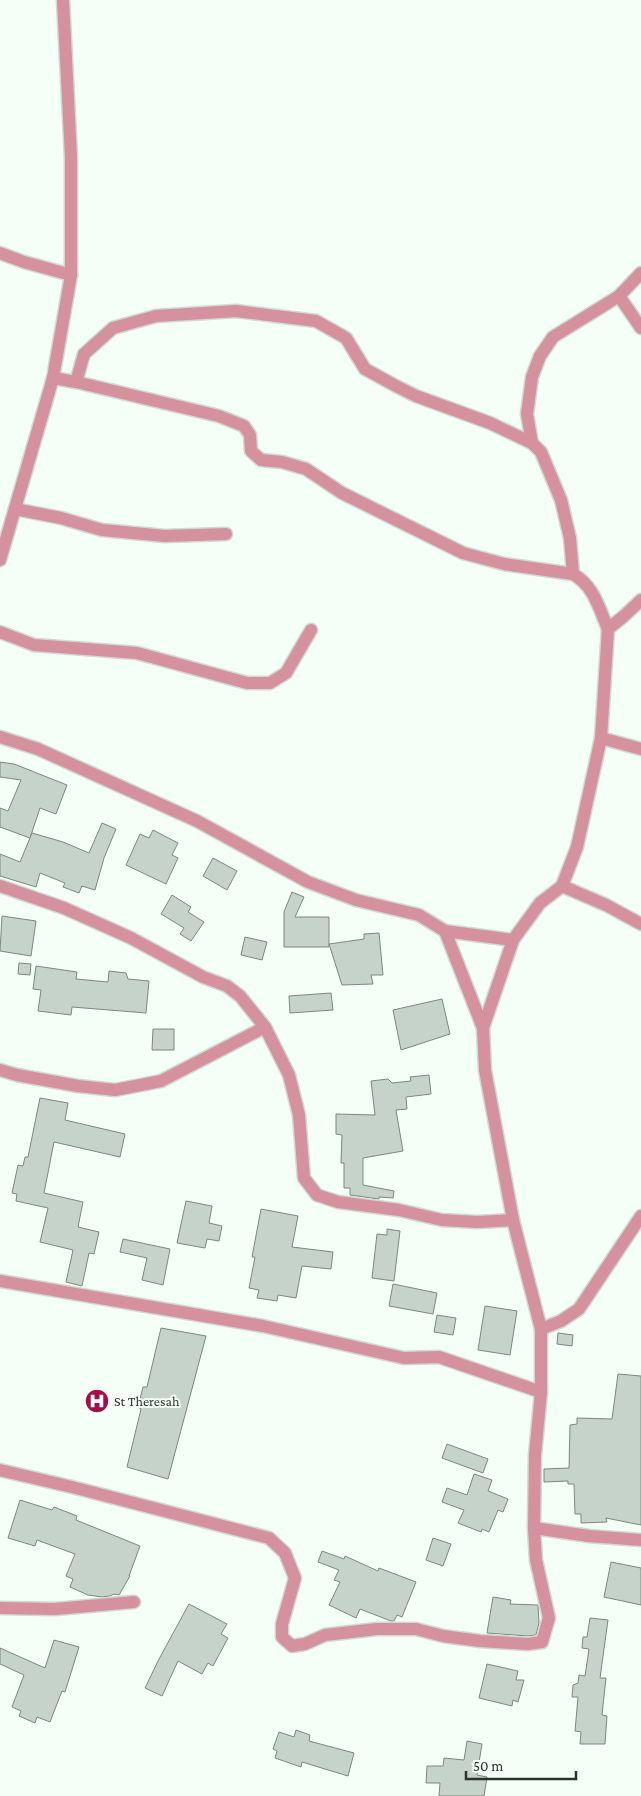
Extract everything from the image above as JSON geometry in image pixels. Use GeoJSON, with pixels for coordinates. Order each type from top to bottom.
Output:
{"type":"FeatureCollection","features":[{"type":"Feature","properties":{"kind":"street"},"geometry":{"type":"LineString","coordinates":[[0,560],[53,378],[72,275],[71,157],[63,0]]}},
{"type":"Feature","properties":{"kind":"street"},"geometry":{"type":"LineString","coordinates":[[0,253],[24,262],[72,275]]}},
{"type":"Feature","properties":{"kind":"street"},"geometry":{"type":"LineString","coordinates":[[532,443],[527,414],[532,377],[540,356],[553,337],[619,296],[641,272]]}},
{"type":"Feature","properties":{"kind":"street"},"geometry":{"type":"LineString","coordinates":[[619,296],[641,328]]}},
{"type":"Feature","properties":{"kind":"street"},"geometry":{"type":"LineString","coordinates":[[76,382],[84,354],[113,328],[156,316],[236,311],[316,321],[346,338],[365,369],[388,382],[416,396],[490,423],[532,443],[541,452],[561,500],[570,538],[574,574]]}},
{"type":"Feature","properties":{"kind":"street"},"geometry":{"type":"LineString","coordinates":[[53,378],[219,416],[244,426],[250,435],[251,451],[261,460],[282,462],[306,469],[342,493],[463,553],[504,564],[574,574],[583,579],[590,588],[608,629],[601,738],[577,847],[562,886],[540,903],[513,940],[483,1028]]}},
{"type":"Feature","properties":{"kind":"street"},"geometry":{"type":"LineString","coordinates":[[15,509],[61,518],[102,530],[165,536],[226,534]]}},
{"type":"Feature","properties":{"kind":"street"},"geometry":{"type":"LineString","coordinates":[[608,629],[641,600]]}},
{"type":"Feature","properties":{"kind":"street"},"geometry":{"type":"LineString","coordinates":[[0,632],[34,644],[137,653],[247,682],[270,683],[286,673],[311,630]]}},
{"type":"Feature","properties":{"kind":"street"},"geometry":{"type":"LineString","coordinates":[[0,737],[38,749],[196,821],[308,882],[356,900],[419,915],[445,931],[513,940]]}},
{"type":"Feature","properties":{"kind":"street"},"geometry":{"type":"LineString","coordinates":[[601,738],[641,749]]}},
{"type":"Feature","properties":{"kind":"street"},"geometry":{"type":"LineString","coordinates":[[0,886],[64,908],[123,934],[203,977],[227,986],[240,996],[265,1027],[289,1075],[299,1116],[304,1178],[318,1195],[338,1202],[399,1210],[442,1220],[477,1222],[513,1220]]}},
{"type":"Feature","properties":{"kind":"street"},"geometry":{"type":"LineString","coordinates":[[562,886],[606,905],[641,924]]}},
{"type":"Feature","properties":{"kind":"street"},"geometry":{"type":"LineString","coordinates":[[0,1470],[268,1538],[285,1553],[295,1578],[282,1624],[282,1637],[292,1646],[305,1644],[325,1635],[377,1630],[416,1629],[443,1636],[480,1641],[528,1644],[542,1642],[549,1618],[536,1560],[534,1528],[535,1455],[541,1392],[541,1329],[513,1220],[486,1070],[483,1028],[445,931]]}},
{"type":"Feature","properties":{"kind":"street"},"geometry":{"type":"LineString","coordinates":[[0,1070],[17,1076],[115,1090],[160,1081],[265,1027]]}},
{"type":"Feature","properties":{"kind":"street"},"geometry":{"type":"LineString","coordinates":[[541,1329],[561,1321],[579,1309],[641,1216]]}},
{"type":"Feature","properties":{"kind":"street"},"geometry":{"type":"LineString","coordinates":[[0,1281],[263,1326],[404,1358],[439,1357],[541,1392]]}},
{"type":"Feature","properties":{"kind":"street"},"geometry":{"type":"LineString","coordinates":[[534,1528],[589,1536],[641,1540]]}},
{"type":"Feature","properties":{"kind":"street"},"geometry":{"type":"LineString","coordinates":[[0,1608],[55,1609],[134,1602]]}},
{"type":"Feature","properties":{"kind":"building"},"geometry":{"type":"Polygon","coordinates":[[[0,762],[14,764],[67,785],[56,814],[40,808],[30,838],[0,827],[0,808],[8,811],[21,780],[0,777],[0,762]]]}},
{"type":"Feature","properties":{"kind":"building"},"geometry":{"type":"Polygon","coordinates":[[[102,823],[116,829],[104,858],[95,890],[82,886],[79,893],[63,887],[65,883],[40,873],[36,887],[0,876],[0,854],[20,862],[32,833],[63,842],[89,853],[102,823]]]}},
{"type":"Feature","properties":{"kind":"building"},"geometry":{"type":"Polygon","coordinates":[[[153,830],[178,843],[172,855],[178,858],[166,884],[126,865],[140,834],[149,838],[153,830]]]}},
{"type":"Feature","properties":{"kind":"building"},"geometry":{"type":"Polygon","coordinates":[[[213,858],[237,871],[227,890],[203,876],[213,858]]]}},
{"type":"Feature","properties":{"kind":"building"},"geometry":{"type":"Polygon","coordinates":[[[292,892],[304,897],[295,917],[329,917],[329,947],[284,947],[284,912],[292,892]]]}},
{"type":"Feature","properties":{"kind":"building"},"geometry":{"type":"Polygon","coordinates":[[[172,895],[191,907],[188,912],[204,922],[191,941],[180,934],[184,928],[161,914],[172,895]]]}},
{"type":"Feature","properties":{"kind":"building"},"geometry":{"type":"Polygon","coordinates":[[[2,916],[36,921],[31,956],[0,951],[2,916]]]}},
{"type":"Feature","properties":{"kind":"building"},"geometry":{"type":"Polygon","coordinates":[[[379,933],[383,975],[371,975],[373,984],[342,985],[329,944],[364,939],[364,934],[379,933]]]}},
{"type":"Feature","properties":{"kind":"building"},"geometry":{"type":"Polygon","coordinates":[[[245,937],[267,942],[262,960],[241,955],[245,937]]]}},
{"type":"Feature","properties":{"kind":"building"},"geometry":{"type":"Polygon","coordinates":[[[19,963],[31,964],[30,975],[18,974],[19,963]]]}},
{"type":"Feature","properties":{"kind":"building"},"geometry":{"type":"Polygon","coordinates":[[[36,966],[77,972],[76,979],[108,982],[109,971],[126,973],[128,979],[149,981],[146,1013],[72,1007],[71,1015],[38,1011],[41,990],[33,989],[36,966]]]}},
{"type":"Feature","properties":{"kind":"building"},"geometry":{"type":"Polygon","coordinates":[[[331,993],[333,1010],[290,1013],[289,996],[331,993]]]}},
{"type":"Feature","properties":{"kind":"building"},"geometry":{"type":"Polygon","coordinates":[[[442,999],[450,1034],[401,1050],[393,1010],[442,999]]]}},
{"type":"Feature","properties":{"kind":"building"},"geometry":{"type":"Polygon","coordinates":[[[153,1029],[174,1029],[174,1050],[152,1050],[153,1029]]]}},
{"type":"Feature","properties":{"kind":"building"},"geometry":{"type":"Polygon","coordinates":[[[429,1075],[431,1094],[406,1097],[407,1109],[396,1110],[403,1151],[363,1158],[363,1185],[394,1191],[393,1198],[379,1197],[379,1199],[350,1195],[350,1188],[344,1188],[344,1163],[341,1163],[342,1135],[336,1134],[336,1114],[375,1115],[371,1081],[388,1079],[392,1083],[411,1081],[410,1077],[429,1075]]]}},
{"type":"Feature","properties":{"kind":"building"},"geometry":{"type":"Polygon","coordinates":[[[40,1098],[68,1103],[65,1120],[125,1134],[120,1157],[54,1142],[44,1193],[83,1202],[78,1227],[99,1232],[94,1254],[89,1253],[82,1286],[66,1282],[73,1250],[40,1242],[48,1208],[16,1201],[17,1194],[12,1193],[18,1165],[23,1166],[25,1157],[28,1157],[40,1098]]]}},
{"type":"Feature","properties":{"kind":"building"},"geometry":{"type":"Polygon","coordinates":[[[186,1201],[212,1206],[209,1223],[222,1226],[219,1241],[207,1239],[205,1248],[177,1243],[186,1201]]]}},
{"type":"Feature","properties":{"kind":"building"},"geometry":{"type":"Polygon","coordinates":[[[261,1209],[298,1216],[292,1247],[333,1252],[331,1269],[302,1266],[296,1298],[278,1295],[277,1301],[257,1298],[259,1290],[249,1288],[255,1257],[252,1257],[261,1209]]]}},
{"type":"Feature","properties":{"kind":"building"},"geometry":{"type":"Polygon","coordinates":[[[387,1229],[400,1231],[394,1281],[372,1278],[377,1234],[387,1235],[387,1229]]]}},
{"type":"Feature","properties":{"kind":"building"},"geometry":{"type":"Polygon","coordinates":[[[123,1239],[170,1249],[163,1285],[142,1280],[147,1258],[120,1252],[123,1239]]]}},
{"type":"Feature","properties":{"kind":"building"},"geometry":{"type":"Polygon","coordinates":[[[393,1284],[437,1293],[433,1314],[389,1306],[393,1284]]]}},
{"type":"Feature","properties":{"kind":"building"},"geometry":{"type":"Polygon","coordinates":[[[485,1306],[517,1311],[510,1355],[478,1350],[485,1306]]]}},
{"type":"Feature","properties":{"kind":"building"},"geometry":{"type":"Polygon","coordinates":[[[437,1315],[456,1318],[453,1335],[434,1332],[437,1315]]]}},
{"type":"Feature","properties":{"kind":"building"},"geometry":{"type":"Polygon","coordinates":[[[161,1328],[206,1336],[168,1479],[127,1467],[141,1409],[138,1407],[143,1387],[147,1387],[161,1328]]]}},
{"type":"Feature","properties":{"kind":"building"},"geometry":{"type":"Polygon","coordinates":[[[558,1333],[573,1335],[572,1346],[557,1344],[558,1333]]]}},
{"type":"Feature","properties":{"kind":"building"},"geometry":{"type":"Polygon","coordinates":[[[618,1374],[641,1376],[641,1525],[606,1518],[607,1522],[581,1523],[581,1514],[575,1514],[574,1484],[568,1484],[568,1481],[544,1482],[544,1469],[569,1468],[570,1425],[577,1424],[577,1418],[612,1419],[618,1374]]]}},
{"type":"Feature","properties":{"kind":"building"},"geometry":{"type":"Polygon","coordinates":[[[447,1444],[488,1459],[483,1473],[442,1458],[447,1444]]]}},
{"type":"Feature","properties":{"kind":"building"},"geometry":{"type":"Polygon","coordinates":[[[474,1474],[492,1480],[488,1491],[508,1499],[503,1512],[498,1510],[489,1532],[482,1529],[481,1532],[458,1523],[464,1510],[442,1502],[447,1488],[467,1495],[474,1474]]]}},
{"type":"Feature","properties":{"kind":"building"},"geometry":{"type":"Polygon","coordinates":[[[20,1500],[52,1510],[54,1507],[77,1516],[76,1520],[140,1546],[130,1576],[119,1595],[114,1594],[102,1597],[88,1595],[70,1587],[73,1579],[66,1576],[75,1554],[37,1540],[35,1546],[8,1538],[20,1500]]]}},
{"type":"Feature","properties":{"kind":"building"},"geometry":{"type":"Polygon","coordinates":[[[433,1538],[451,1544],[443,1566],[426,1560],[433,1538]]]}},
{"type":"Feature","properties":{"kind":"building"},"geometry":{"type":"Polygon","coordinates":[[[322,1551],[344,1559],[345,1556],[378,1571],[379,1568],[416,1582],[402,1617],[397,1615],[394,1621],[391,1621],[360,1609],[356,1618],[329,1605],[340,1582],[334,1580],[339,1570],[318,1562],[322,1551]]]}},
{"type":"Feature","properties":{"kind":"building"},"geometry":{"type":"Polygon","coordinates":[[[611,1562],[641,1568],[641,1605],[604,1597],[611,1562]]]}},
{"type":"Feature","properties":{"kind":"building"},"geometry":{"type":"Polygon","coordinates":[[[493,1597],[511,1600],[510,1604],[538,1605],[539,1623],[536,1635],[487,1633],[493,1597]]]}},
{"type":"Feature","properties":{"kind":"building"},"geometry":{"type":"Polygon","coordinates":[[[189,1604],[227,1624],[221,1634],[228,1638],[213,1666],[208,1663],[202,1674],[178,1661],[162,1696],[145,1688],[189,1604]]]}},
{"type":"Feature","properties":{"kind":"building"},"geometry":{"type":"Polygon","coordinates":[[[590,1618],[608,1620],[600,1678],[606,1678],[602,1715],[607,1716],[605,1744],[580,1744],[581,1732],[575,1731],[578,1697],[572,1697],[573,1685],[578,1683],[579,1675],[585,1676],[589,1649],[582,1648],[583,1637],[587,1637],[590,1618]]]}},
{"type":"Feature","properties":{"kind":"building"},"geometry":{"type":"Polygon","coordinates":[[[54,1640],[79,1647],[65,1692],[62,1691],[50,1722],[37,1717],[35,1723],[19,1716],[21,1711],[12,1707],[24,1675],[0,1664],[0,1648],[45,1668],[54,1640]]]}},
{"type":"Feature","properties":{"kind":"building"},"geometry":{"type":"Polygon","coordinates":[[[487,1664],[518,1671],[516,1680],[524,1680],[518,1702],[513,1700],[512,1706],[479,1698],[487,1664]]]}},
{"type":"Feature","properties":{"kind":"building"},"geometry":{"type":"Polygon","coordinates":[[[296,1730],[310,1735],[309,1741],[354,1753],[348,1776],[302,1762],[301,1767],[275,1758],[277,1751],[273,1749],[279,1732],[294,1737],[296,1730]]]}},
{"type":"Feature","properties":{"kind":"building"},"geometry":{"type":"Polygon","coordinates":[[[467,1741],[482,1744],[477,1775],[487,1777],[484,1796],[439,1796],[440,1783],[426,1783],[427,1766],[443,1766],[444,1758],[464,1760],[467,1741]]]}},
{"type":"Feature","properties":{"kind":"place","name":"St Theresah"},"geometry":{"type":"Point","coordinates":[97,1401]}}]}
